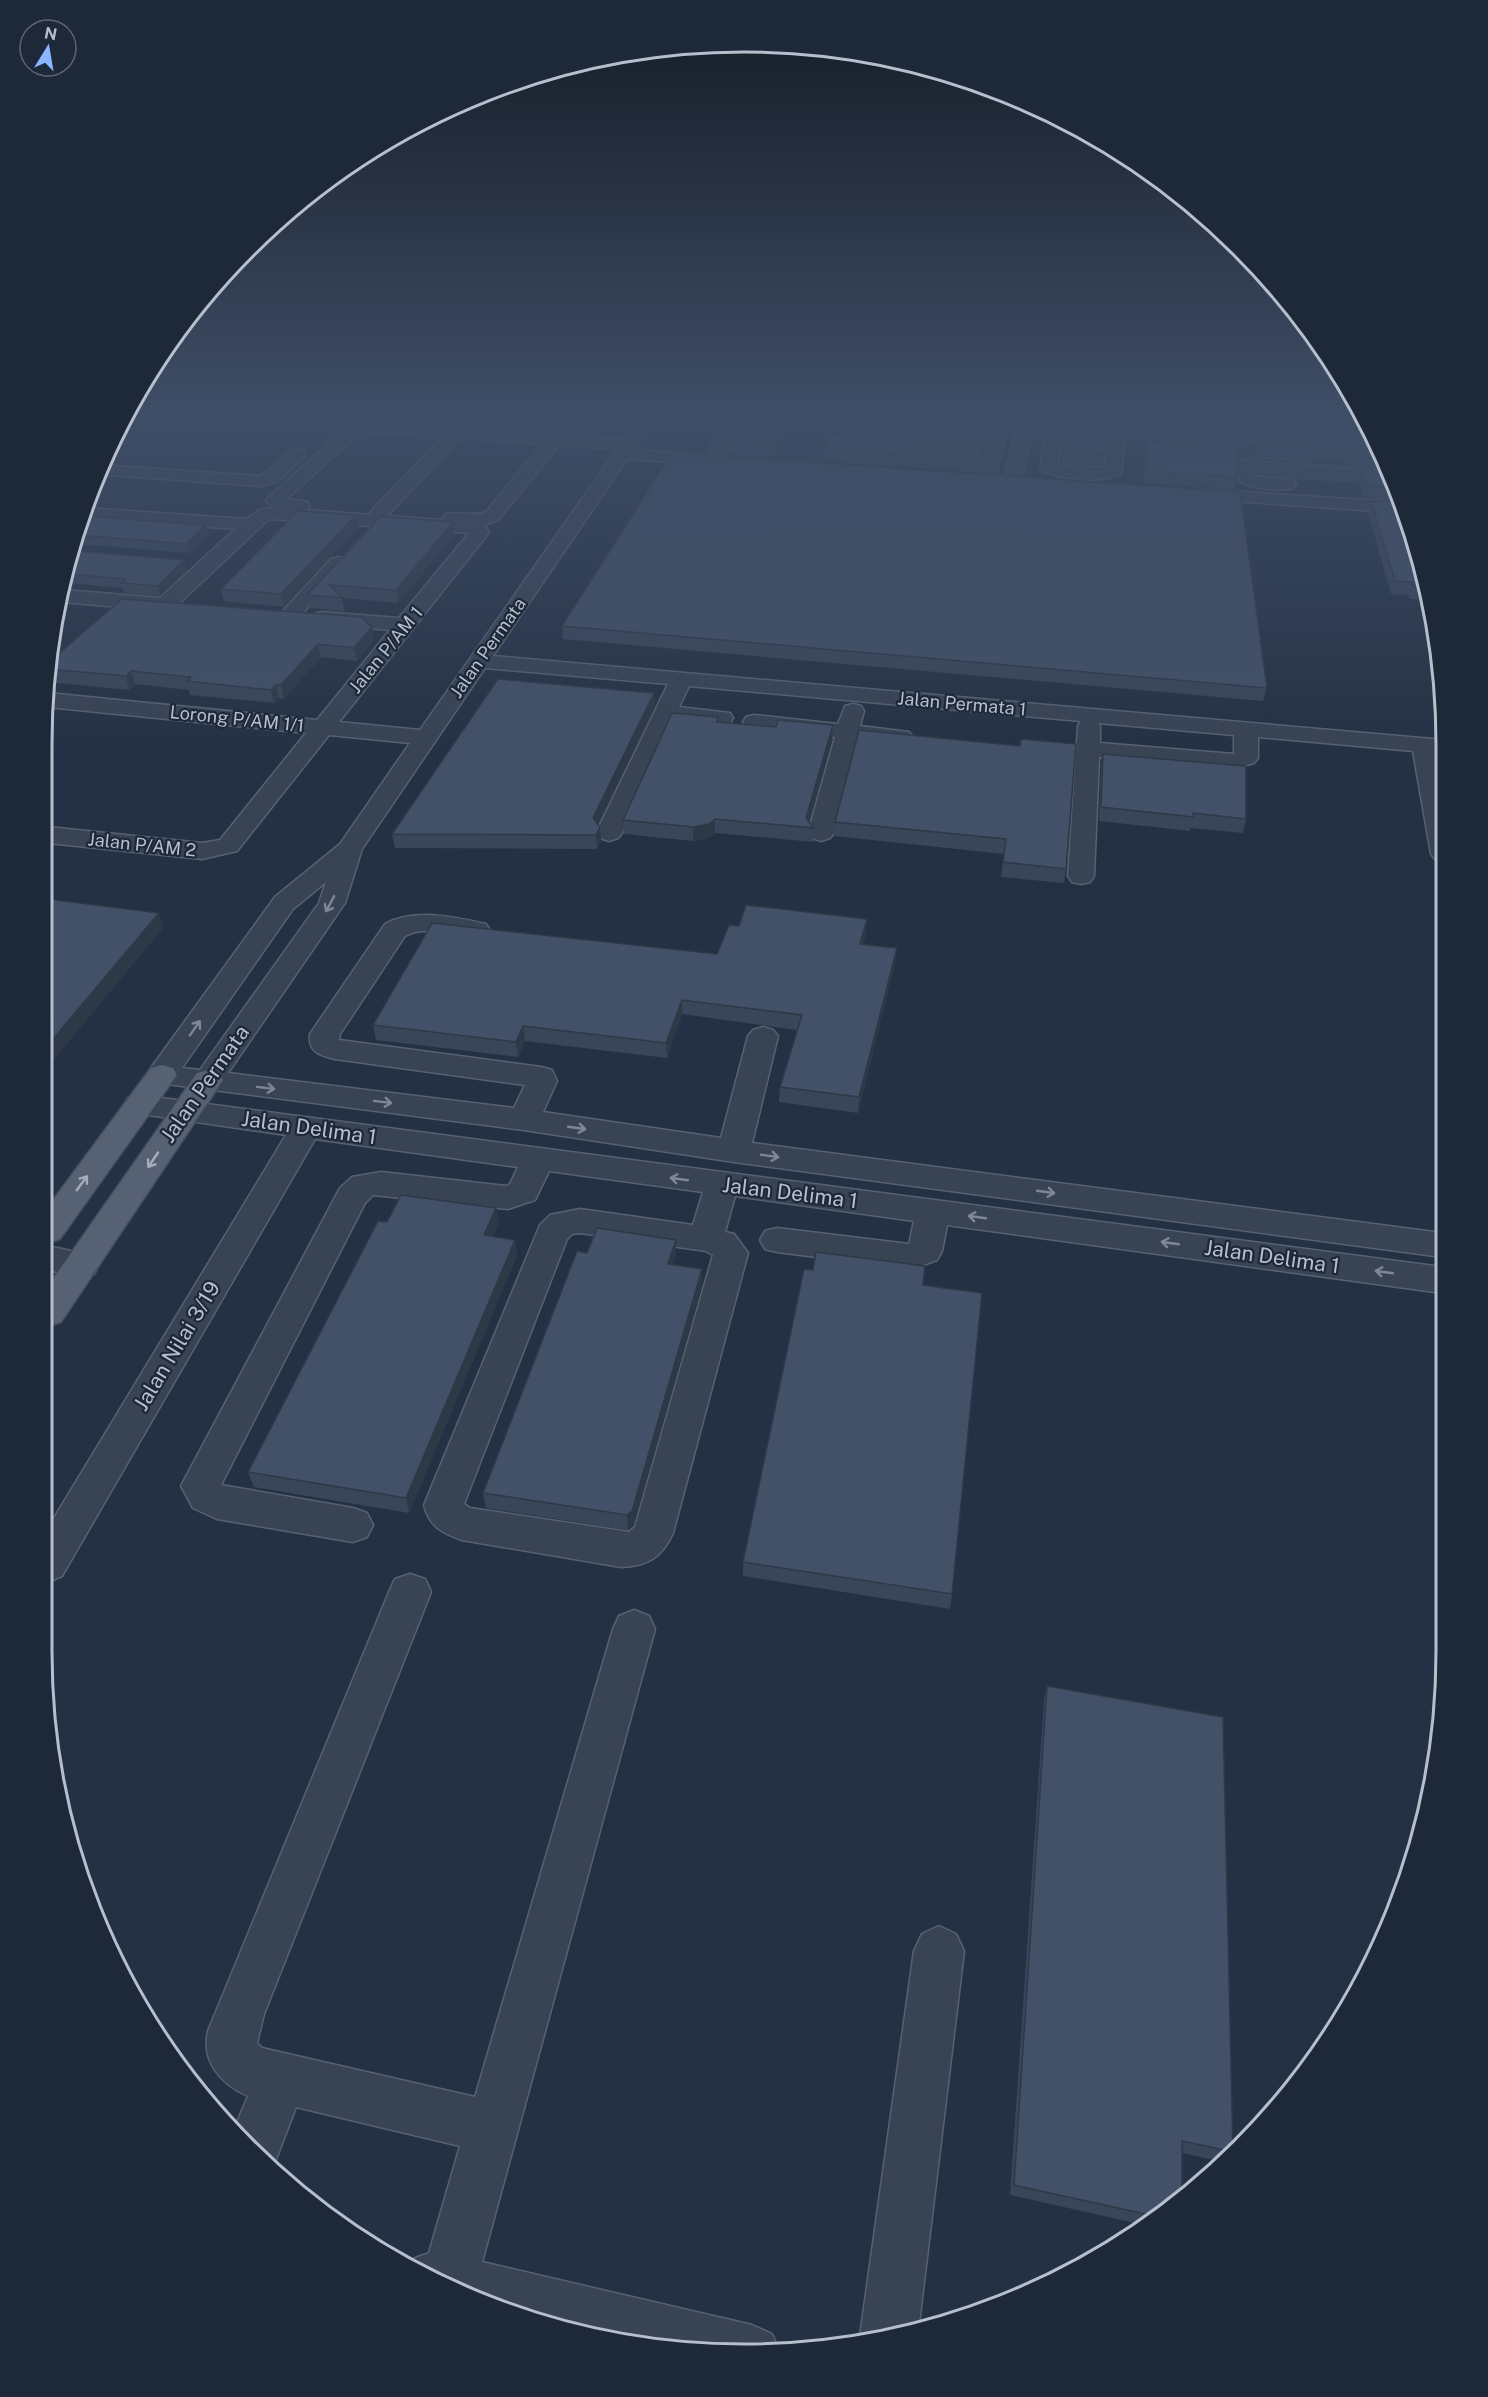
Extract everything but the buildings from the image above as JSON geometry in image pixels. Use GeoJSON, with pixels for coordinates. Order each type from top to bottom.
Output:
{"type":"FeatureCollection","features":[{"type":"Feature","properties":{"kind":"main road","name":"Jalan Permata"},"geometry":{"type":"LineString","coordinates":[[52,1225],[162,1075]]}},
{"type":"Feature","properties":{"kind":"main road","name":"Jalan Permata"},"geometry":{"type":"LineString","coordinates":[[52,1307],[208,1080]]}},
{"type":"Feature","properties":{"kind":"street"},"geometry":{"type":"LineString","coordinates":[[165,604],[246,529]]}},
{"type":"Feature","properties":{"kind":"street"},"geometry":{"type":"LineString","coordinates":[[290,615],[369,529]]}},
{"type":"Feature","properties":{"kind":"street","name":"Jalan P/AM 1"},"geometry":{"type":"LineString","coordinates":[[324,728],[480,531],[475,529]]}},
{"type":"Feature","properties":{"kind":"street","name":"Jalan Permata"},"geometry":{"type":"LineString","coordinates":[[162,1075],[284,903],[349,849],[571,529]]}},
{"type":"Feature","properties":{"kind":"street"},"geometry":{"type":"LineString","coordinates":[[187,561],[209,563]]}},
{"type":"Feature","properties":{"kind":"street"},"geometry":{"type":"LineString","coordinates":[[69,596],[188,607]]}},
{"type":"Feature","properties":{"kind":"street"},"geometry":{"type":"LineString","coordinates":[[269,613],[405,625]]}},
{"type":"Feature","properties":{"kind":"street","name":"Jalan Permata 1"},"geometry":{"type":"LineString","coordinates":[[479,662],[1434,746]]}},
{"type":"Feature","properties":{"kind":"street"},"geometry":{"type":"LineString","coordinates":[[609,833],[681,679]]}},
{"type":"Feature","properties":{"kind":"street"},"geometry":{"type":"LineString","coordinates":[[821,833],[857,695]]}},
{"type":"Feature","properties":{"kind":"street","name":"Lorong P/AM 1/1"},"geometry":{"type":"LineString","coordinates":[[54,701],[426,738]]}},
{"type":"Feature","properties":{"kind":"street"},"geometry":{"type":"LineString","coordinates":[[665,712],[722,718]]}},
{"type":"Feature","properties":{"kind":"street"},"geometry":{"type":"LineString","coordinates":[[1082,876],[1089,716]]}},
{"type":"Feature","properties":{"kind":"street"},"geometry":{"type":"LineString","coordinates":[[754,722],[917,738]]}},
{"type":"Feature","properties":{"kind":"street","name":"Jalan P/AM 2"},"geometry":{"type":"LineString","coordinates":[[52,835],[202,851],[220,849],[233,841],[324,728]]}},
{"type":"Feature","properties":{"kind":"street"},"geometry":{"type":"LineString","coordinates":[[1088,749],[1232,762],[1246,758],[1246,730]]}},
{"type":"Feature","properties":{"kind":"street"},"geometry":{"type":"LineString","coordinates":[[1434,746],[1436,770]]}},
{"type":"Feature","properties":{"kind":"street","name":"Jalan Permata"},"geometry":{"type":"LineString","coordinates":[[208,1080],[332,903],[349,849]]}},
{"type":"Feature","properties":{"kind":"street"},"geometry":{"type":"LineString","coordinates":[[498,933],[416,923],[401,925],[395,930],[325,1034],[324,1044],[334,1050],[541,1077],[542,1081],[524,1120]]}},
{"type":"Feature","properties":{"kind":"street"},"geometry":{"type":"LineString","coordinates":[[734,1151],[763,1036]]}},
{"type":"Feature","properties":{"kind":"street","name":"Jalan Delima 1"},"geometry":{"type":"LineString","coordinates":[[162,1075],[524,1120],[734,1151],[1436,1244]]}},
{"type":"Feature","properties":{"kind":"street","name":"Jalan Delima 1"},"geometry":{"type":"LineString","coordinates":[[139,1105],[1436,1279]]}},
{"type":"Feature","properties":{"kind":"street","name":"Jalan Nilai 3/19"},"geometry":{"type":"LineString","coordinates":[[52,1557],[306,1128]]}},
{"type":"Feature","properties":{"kind":"street"},"geometry":{"type":"LineString","coordinates":[[353,1525],[217,1503],[209,1500],[203,1494],[201,1486],[352,1196],[364,1185],[381,1183],[508,1198],[523,1192],[538,1159]]}},
{"type":"Feature","properties":{"kind":"street"},"geometry":{"type":"LineString","coordinates":[[706,1239],[722,1185]]}},
{"type":"Feature","properties":{"kind":"street"},"geometry":{"type":"LineString","coordinates":[[777,1240],[912,1257],[925,1251],[933,1212]]}},
{"type":"Feature","properties":{"kind":"street"},"geometry":{"type":"LineString","coordinates":[[580,1221],[706,1239],[722,1243],[731,1253],[654,1533],[649,1541],[632,1550],[621,1550],[462,1522],[446,1513],[445,1497],[552,1233],[562,1223],[580,1221]]}},
{"type":"Feature","properties":{"kind":"street"},"geometry":{"type":"LineString","coordinates":[[52,1259],[82,1265]]}},
{"type":"Feature","properties":{"kind":"street"},"geometry":{"type":"LineString","coordinates":[[410,1592],[233,2028],[231,2042],[233,2055],[240,2065],[251,2071],[492,2127]]}},
{"type":"Feature","properties":{"kind":"street"},"geometry":{"type":"LineString","coordinates":[[443,2275],[492,2127],[634,1629]]}},
{"type":"Feature","properties":{"kind":"street"},"geometry":{"type":"LineString","coordinates":[[890,2329],[939,1952]]}},
{"type":"Feature","properties":{"kind":"street"},"geometry":{"type":"LineString","coordinates":[[256,2143],[281,2077]]}},
{"type":"Feature","properties":{"kind":"street"},"geometry":{"type":"LineString","coordinates":[[473,2289],[676,2341]]}}]}
